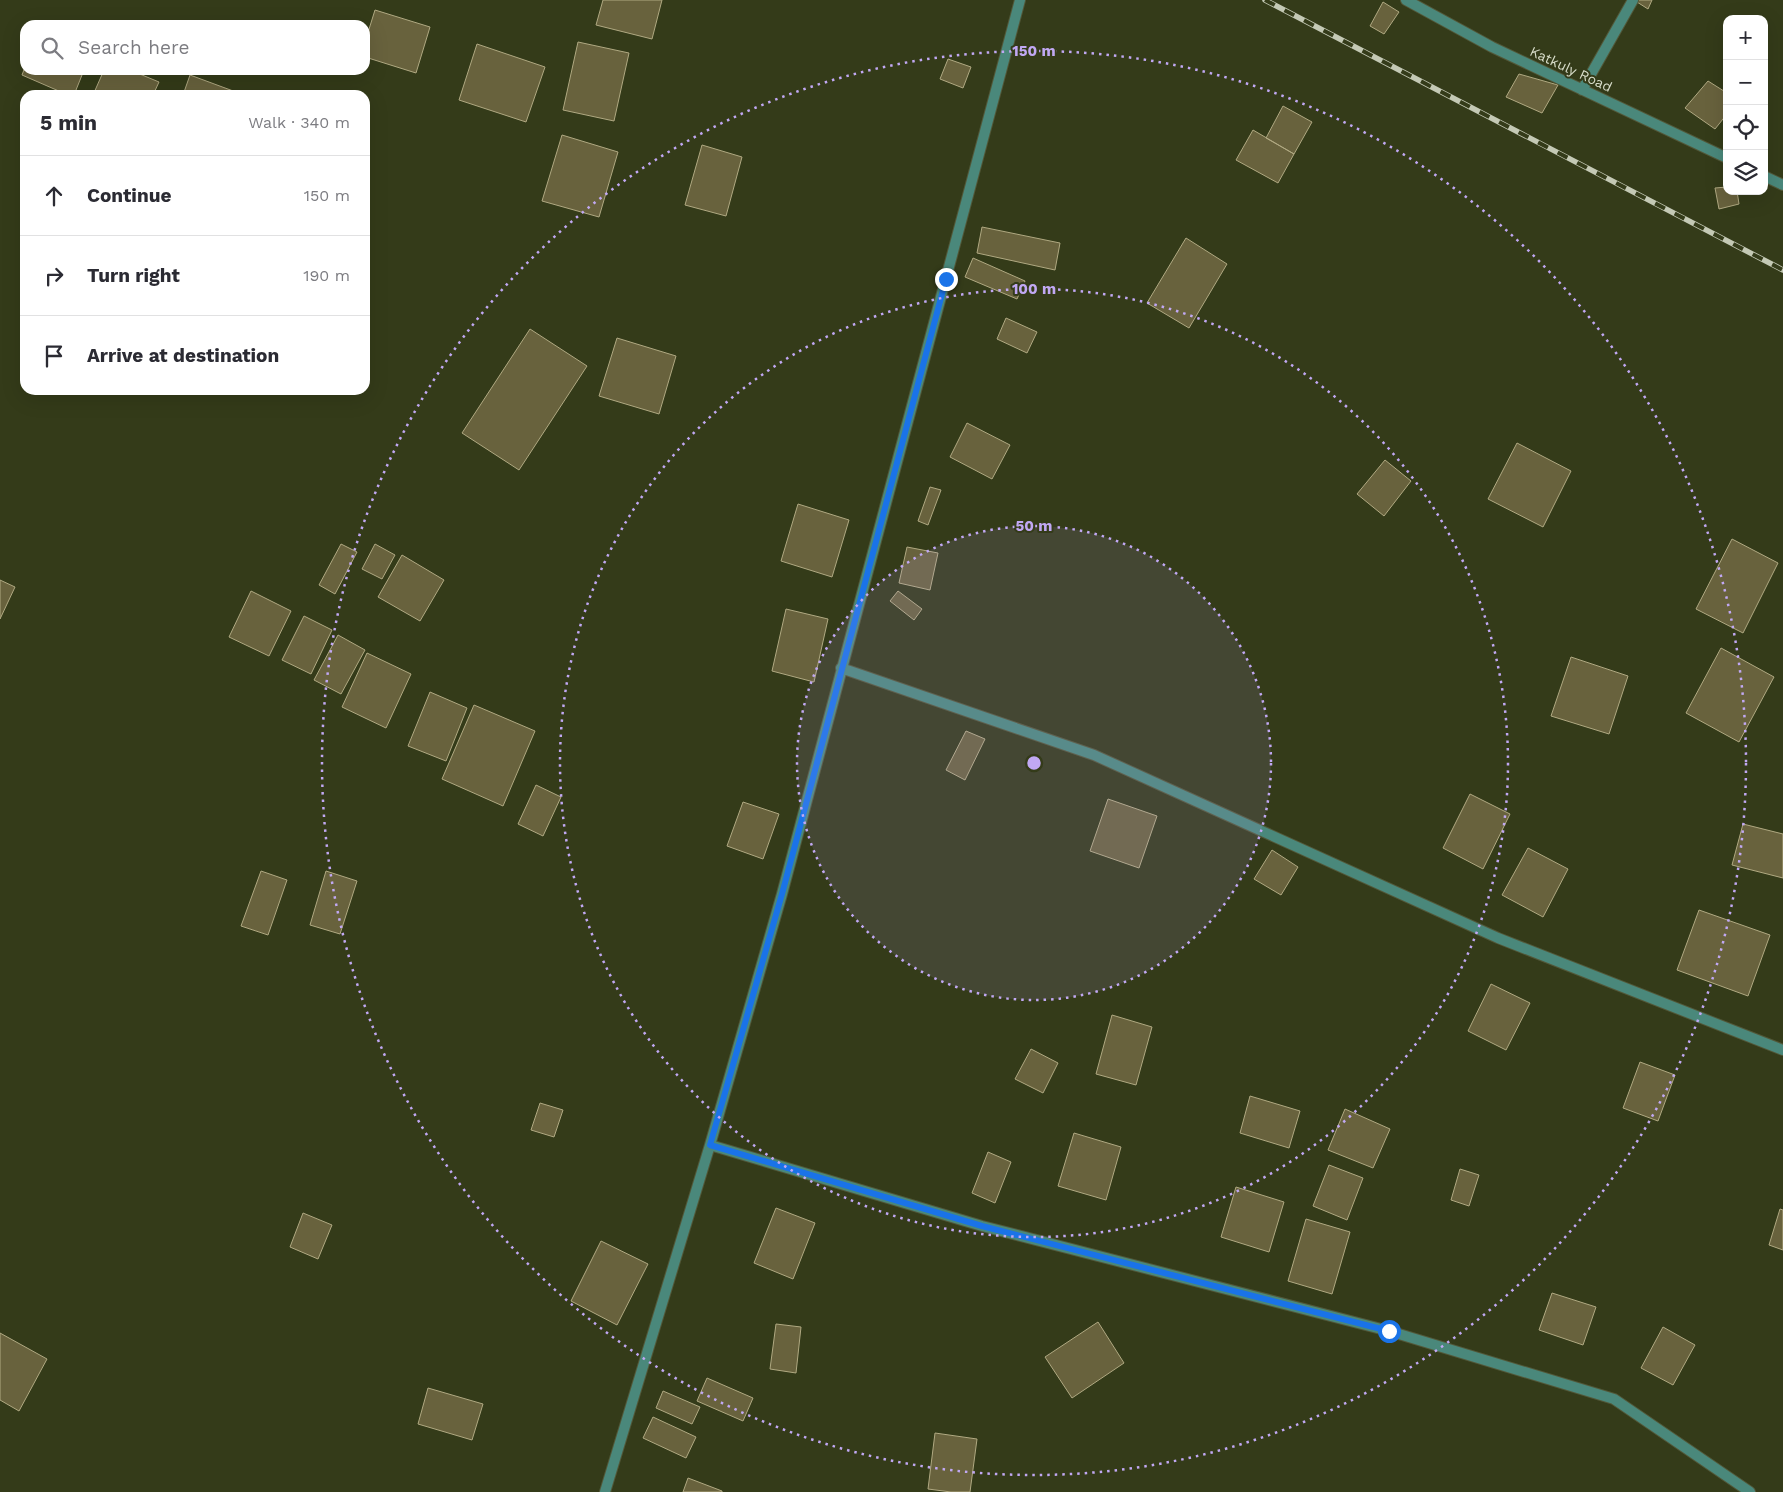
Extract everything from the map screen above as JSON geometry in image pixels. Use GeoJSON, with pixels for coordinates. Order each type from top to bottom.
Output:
{"type":"FeatureCollection","features":[{"type":"Feature","properties":{"kind":"street"},"geometry":{"type":"LineString","coordinates":[[605,1492],[710,1145],[782,894],[1020,0]]}},
{"type":"Feature","properties":{"kind":"street","name":"Katkuly Road"},"geometry":{"type":"LineString","coordinates":[[1406,0],[1492,47],[1723,156]]}},
{"type":"Feature","properties":{"kind":"street"},"geometry":{"type":"LineString","coordinates":[[1582,90],[1633,0]]}},
{"type":"Feature","properties":{"kind":"street"},"geometry":{"type":"LineString","coordinates":[[1768,178],[1783,185]]}},
{"type":"Feature","properties":{"kind":"street"},"geometry":{"type":"LineString","coordinates":[[842,668],[1094,755],[1498,938],[1783,1050]]}},
{"type":"Feature","properties":{"kind":"street"},"geometry":{"type":"LineString","coordinates":[[710,1145],[982,1226],[1389,1331],[1614,1399],[1750,1492]]}},
{"type":"Feature","properties":{"kind":"building"},"geometry":{"type":"Polygon","coordinates":[[[603,0],[662,0],[652,39],[596,25],[603,0]]]}},
{"type":"Feature","properties":{"kind":"building"},"geometry":{"type":"Polygon","coordinates":[[[1638,0],[1652,0],[1648,9],[1637,2],[1638,0]]]}},
{"type":"Feature","properties":{"kind":"building"},"geometry":{"type":"Polygon","coordinates":[[[1383,2],[1399,12],[1384,34],[1370,26],[1383,2]]]}},
{"type":"Feature","properties":{"kind":"building"},"geometry":{"type":"Polygon","coordinates":[[[375,10],[430,27],[416,73],[370,59],[370,26],[375,10]]]}},
{"type":"Feature","properties":{"kind":"building"},"geometry":{"type":"Polygon","coordinates":[[[578,42],[629,53],[614,121],[563,110],[578,42]]]}},
{"type":"Feature","properties":{"kind":"building"},"geometry":{"type":"Polygon","coordinates":[[[477,44],[545,67],[526,122],[459,100],[477,44]]]}},
{"type":"Feature","properties":{"kind":"building"},"geometry":{"type":"Polygon","coordinates":[[[948,59],[971,67],[963,88],[940,79],[948,59]]]}},
{"type":"Feature","properties":{"kind":"building"},"geometry":{"type":"Polygon","coordinates":[[[1519,74],[1558,85],[1542,113],[1506,97],[1519,74]]]}},
{"type":"Feature","properties":{"kind":"building"},"geometry":{"type":"Polygon","coordinates":[[[22,75],[82,75],[76,90],[56,90],[22,75]]]}},
{"type":"Feature","properties":{"kind":"building"},"geometry":{"type":"Polygon","coordinates":[[[102,75],[142,75],[159,82],[155,90],[95,90],[102,75]]]}},
{"type":"Feature","properties":{"kind":"building"},"geometry":{"type":"Polygon","coordinates":[[[190,75],[230,90],[185,90],[190,75]]]}},
{"type":"Feature","properties":{"kind":"building"},"geometry":{"type":"Polygon","coordinates":[[[1708,81],[1723,90],[1723,119],[1715,129],[1685,108],[1708,81]]]}},
{"type":"Feature","properties":{"kind":"building"},"geometry":{"type":"Polygon","coordinates":[[[1283,106],[1312,122],[1294,154],[1266,138],[1283,106]]]}},
{"type":"Feature","properties":{"kind":"building"},"geometry":{"type":"Polygon","coordinates":[[[1253,130],[1294,154],[1278,183],[1236,160],[1253,130]]]}},
{"type":"Feature","properties":{"kind":"building"},"geometry":{"type":"Polygon","coordinates":[[[562,135],[618,152],[599,217],[542,201],[562,135]]]}},
{"type":"Feature","properties":{"kind":"building"},"geometry":{"type":"Polygon","coordinates":[[[702,145],[742,157],[726,216],[685,205],[702,145]]]}},
{"type":"Feature","properties":{"kind":"building"},"geometry":{"type":"Polygon","coordinates":[[[1723,187],[1723,195],[1738,195],[1739,204],[1719,209],[1715,188],[1723,187]]]}},
{"type":"Feature","properties":{"kind":"building"},"geometry":{"type":"Polygon","coordinates":[[[982,227],[1060,243],[1055,270],[977,253],[982,227]]]}},
{"type":"Feature","properties":{"kind":"building"},"geometry":{"type":"Polygon","coordinates":[[[1186,238],[1227,264],[1189,328],[1147,303],[1186,238]]]}},
{"type":"Feature","properties":{"kind":"building"},"geometry":{"type":"Polygon","coordinates":[[[973,258],[1025,281],[1017,299],[965,277],[973,258]]]}},
{"type":"Feature","properties":{"kind":"building"},"geometry":{"type":"Polygon","coordinates":[[[1006,318],[1037,332],[1027,353],[997,339],[1006,318]]]}},
{"type":"Feature","properties":{"kind":"building"},"geometry":{"type":"Polygon","coordinates":[[[530,329],[587,366],[519,470],[462,433],[530,329]]]}},
{"type":"Feature","properties":{"kind":"building"},"geometry":{"type":"Polygon","coordinates":[[[617,338],[676,356],[659,414],[599,396],[617,338]]]}},
{"type":"Feature","properties":{"kind":"building"},"geometry":{"type":"Polygon","coordinates":[[[967,423],[1010,445],[992,479],[950,457],[967,423]]]}},
{"type":"Feature","properties":{"kind":"building"},"geometry":{"type":"Polygon","coordinates":[[[1517,443],[1571,471],[1543,527],[1488,499],[1517,443]]]}},
{"type":"Feature","properties":{"kind":"building"},"geometry":{"type":"Polygon","coordinates":[[[1385,460],[1411,481],[1384,516],[1357,494],[1385,460]]]}},
{"type":"Feature","properties":{"kind":"building"},"geometry":{"type":"Polygon","coordinates":[[[930,487],[941,490],[928,525],[918,521],[930,487]]]}},
{"type":"Feature","properties":{"kind":"building"},"geometry":{"type":"Polygon","coordinates":[[[798,504],[849,520],[832,577],[781,561],[798,504]]]}},
{"type":"Feature","properties":{"kind":"building"},"geometry":{"type":"Polygon","coordinates":[[[1732,539],[1778,563],[1743,633],[1696,609],[1732,539]]]}},
{"type":"Feature","properties":{"kind":"building"},"geometry":{"type":"Polygon","coordinates":[[[341,544],[357,552],[335,594],[319,585],[341,544]]]}},
{"type":"Feature","properties":{"kind":"building"},"geometry":{"type":"Polygon","coordinates":[[[375,544],[395,555],[382,579],[362,569],[375,544]]]}},
{"type":"Feature","properties":{"kind":"building"},"geometry":{"type":"Polygon","coordinates":[[[907,547],[938,553],[930,590],[899,583],[907,547]]]}},
{"type":"Feature","properties":{"kind":"building"},"geometry":{"type":"Polygon","coordinates":[[[402,555],[444,580],[420,621],[378,597],[402,555]]]}},
{"type":"Feature","properties":{"kind":"building"},"geometry":{"type":"Polygon","coordinates":[[[0,580],[15,587],[0,619],[0,580]]]}},
{"type":"Feature","properties":{"kind":"building"},"geometry":{"type":"Polygon","coordinates":[[[251,591],[291,611],[269,656],[229,637],[251,591]]]}},
{"type":"Feature","properties":{"kind":"building"},"geometry":{"type":"Polygon","coordinates":[[[898,591],[922,609],[914,620],[890,601],[898,591]]]}},
{"type":"Feature","properties":{"kind":"building"},"geometry":{"type":"Polygon","coordinates":[[[786,609],[828,619],[814,682],[772,671],[786,609]]]}},
{"type":"Feature","properties":{"kind":"building"},"geometry":{"type":"Polygon","coordinates":[[[304,616],[332,630],[311,674],[282,660],[304,616]]]}},
{"type":"Feature","properties":{"kind":"building"},"geometry":{"type":"Polygon","coordinates":[[[338,635],[365,650],[341,694],[314,680],[338,635]]]}},
{"type":"Feature","properties":{"kind":"building"},"geometry":{"type":"Polygon","coordinates":[[[1721,648],[1774,677],[1739,742],[1686,713],[1721,648]]]}},
{"type":"Feature","properties":{"kind":"building"},"geometry":{"type":"Polygon","coordinates":[[[367,653],[411,674],[386,728],[342,707],[367,653]]]}},
{"type":"Feature","properties":{"kind":"building"},"geometry":{"type":"Polygon","coordinates":[[[1571,657],[1628,676],[1609,734],[1551,716],[1571,657]]]}},
{"type":"Feature","properties":{"kind":"building"},"geometry":{"type":"Polygon","coordinates":[[[430,692],[467,708],[446,761],[408,746],[430,692]]]}},
{"type":"Feature","properties":{"kind":"building"},"geometry":{"type":"Polygon","coordinates":[[[474,705],[535,731],[503,806],[442,779],[474,705]]]}},
{"type":"Feature","properties":{"kind":"building"},"geometry":{"type":"Polygon","coordinates":[[[966,731],[985,739],[965,780],[946,770],[966,731]]]}},
{"type":"Feature","properties":{"kind":"building"},"geometry":{"type":"Polygon","coordinates":[[[536,785],[561,797],[543,836],[518,824],[536,785]]]}},
{"type":"Feature","properties":{"kind":"building"},"geometry":{"type":"Polygon","coordinates":[[[1470,794],[1510,814],[1483,869],[1443,848],[1470,794]]]}},
{"type":"Feature","properties":{"kind":"building"},"geometry":{"type":"Polygon","coordinates":[[[1108,799],[1157,816],[1139,868],[1090,851],[1108,799]]]}},
{"type":"Feature","properties":{"kind":"building"},"geometry":{"type":"Polygon","coordinates":[[[743,802],[779,814],[763,859],[727,846],[743,802]]]}},
{"type":"Feature","properties":{"kind":"building"},"geometry":{"type":"Polygon","coordinates":[[[1743,824],[1783,834],[1783,878],[1732,865],[1743,824]]]}},
{"type":"Feature","properties":{"kind":"building"},"geometry":{"type":"Polygon","coordinates":[[[1528,848],[1568,869],[1543,917],[1502,895],[1528,848]]]}},
{"type":"Feature","properties":{"kind":"building"},"geometry":{"type":"Polygon","coordinates":[[[1272,850],[1298,867],[1281,895],[1254,879],[1272,850]]]}},
{"type":"Feature","properties":{"kind":"building"},"geometry":{"type":"Polygon","coordinates":[[[261,871],[287,880],[268,935],[241,926],[261,871]]]}},
{"type":"Feature","properties":{"kind":"building"},"geometry":{"type":"Polygon","coordinates":[[[326,871],[357,881],[340,934],[310,925],[326,871]]]}},
{"type":"Feature","properties":{"kind":"building"},"geometry":{"type":"Polygon","coordinates":[[[1699,910],[1770,935],[1748,996],[1677,970],[1699,910]]]}},
{"type":"Feature","properties":{"kind":"building"},"geometry":{"type":"Polygon","coordinates":[[[1491,984],[1530,1003],[1506,1050],[1468,1031],[1491,984]]]}},
{"type":"Feature","properties":{"kind":"building"},"geometry":{"type":"Polygon","coordinates":[[[1112,1015],[1152,1027],[1136,1085],[1096,1074],[1112,1015]]]}},
{"type":"Feature","properties":{"kind":"building"},"geometry":{"type":"Polygon","coordinates":[[[1031,1049],[1058,1063],[1043,1093],[1015,1079],[1031,1049]]]}},
{"type":"Feature","properties":{"kind":"building"},"geometry":{"type":"Polygon","coordinates":[[[1640,1062],[1675,1075],[1658,1121],[1623,1108],[1640,1062]]]}},
{"type":"Feature","properties":{"kind":"building"},"geometry":{"type":"Polygon","coordinates":[[[1250,1096],[1300,1111],[1289,1148],[1240,1133],[1250,1096]]]}},
{"type":"Feature","properties":{"kind":"building"},"geometry":{"type":"Polygon","coordinates":[[[540,1103],[563,1110],[554,1137],[531,1130],[540,1103]]]}},
{"type":"Feature","properties":{"kind":"building"},"geometry":{"type":"Polygon","coordinates":[[[1345,1109],[1390,1129],[1373,1168],[1328,1150],[1345,1109]]]}},
{"type":"Feature","properties":{"kind":"building"},"geometry":{"type":"Polygon","coordinates":[[[1074,1133],[1121,1147],[1106,1200],[1058,1186],[1074,1133]]]}},
{"type":"Feature","properties":{"kind":"building"},"geometry":{"type":"Polygon","coordinates":[[[988,1152],[1011,1162],[995,1203],[972,1193],[988,1152]]]}},
{"type":"Feature","properties":{"kind":"building"},"geometry":{"type":"Polygon","coordinates":[[[1329,1165],[1363,1178],[1347,1220],[1313,1206],[1329,1165]]]}},
{"type":"Feature","properties":{"kind":"building"},"geometry":{"type":"Polygon","coordinates":[[[1460,1169],[1479,1175],[1469,1206],[1451,1200],[1460,1169]]]}},
{"type":"Feature","properties":{"kind":"building"},"geometry":{"type":"Polygon","coordinates":[[[1236,1187],[1284,1202],[1269,1252],[1221,1237],[1236,1187]]]}},
{"type":"Feature","properties":{"kind":"building"},"geometry":{"type":"Polygon","coordinates":[[[776,1208],[815,1223],[793,1279],[754,1263],[776,1208]]]}},
{"type":"Feature","properties":{"kind":"building"},"geometry":{"type":"Polygon","coordinates":[[[1780,1209],[1783,1210],[1783,1250],[1769,1245],[1780,1209]]]}},
{"type":"Feature","properties":{"kind":"building"},"geometry":{"type":"Polygon","coordinates":[[[303,1213],[332,1225],[318,1259],[290,1247],[303,1213]]]}},
{"type":"Feature","properties":{"kind":"building"},"geometry":{"type":"Polygon","coordinates":[[[1306,1219],[1350,1232],[1332,1294],[1288,1281],[1306,1219]]]}},
{"type":"Feature","properties":{"kind":"building"},"geometry":{"type":"Polygon","coordinates":[[[601,1241],[648,1264],[617,1325],[571,1301],[601,1241]]]}},
{"type":"Feature","properties":{"kind":"building"},"geometry":{"type":"Polygon","coordinates":[[[1552,1293],[1596,1307],[1583,1345],[1539,1330],[1552,1293]]]}},
{"type":"Feature","properties":{"kind":"building"},"geometry":{"type":"Polygon","coordinates":[[[1098,1322],[1124,1363],[1072,1398],[1045,1357],[1098,1322]]]}},
{"type":"Feature","properties":{"kind":"building"},"geometry":{"type":"Polygon","coordinates":[[[776,1324],[801,1327],[796,1373],[770,1369],[776,1324]]]}},
{"type":"Feature","properties":{"kind":"building"},"geometry":{"type":"Polygon","coordinates":[[[1663,1327],[1695,1345],[1673,1385],[1641,1368],[1663,1327]]]}},
{"type":"Feature","properties":{"kind":"building"},"geometry":{"type":"Polygon","coordinates":[[[0,1333],[47,1359],[19,1411],[0,1400],[0,1333]]]}},
{"type":"Feature","properties":{"kind":"building"},"geometry":{"type":"Polygon","coordinates":[[[707,1378],[753,1398],[743,1421],[697,1401],[707,1378]]]}},
{"type":"Feature","properties":{"kind":"building"},"geometry":{"type":"Polygon","coordinates":[[[428,1388],[483,1404],[472,1440],[418,1424],[428,1388]]]}},
{"type":"Feature","properties":{"kind":"building"},"geometry":{"type":"Polygon","coordinates":[[[663,1391],[700,1407],[692,1424],[656,1408],[663,1391]]]}},
{"type":"Feature","properties":{"kind":"building"},"geometry":{"type":"Polygon","coordinates":[[[653,1417],[696,1437],[686,1458],[643,1438],[653,1417]]]}},
{"type":"Feature","properties":{"kind":"building"},"geometry":{"type":"Polygon","coordinates":[[[935,1433],[977,1439],[970,1492],[928,1489],[935,1433]]]}},
{"type":"Feature","properties":{"kind":"building"},"geometry":{"type":"Polygon","coordinates":[[[688,1478],[722,1491],[722,1492],[683,1492],[688,1478]]]}},
{"type":"Feature","properties":{"kind":"railway"},"geometry":{"type":"LineString","coordinates":[[1265,0],[1783,270]]}},
{"type":"Feature","properties":{"kind":"route"},"geometry":{"type":"LineString","coordinates":[[946,279],[782,894],[710,1145],[982,1226],[1389,1331]]}}]}
